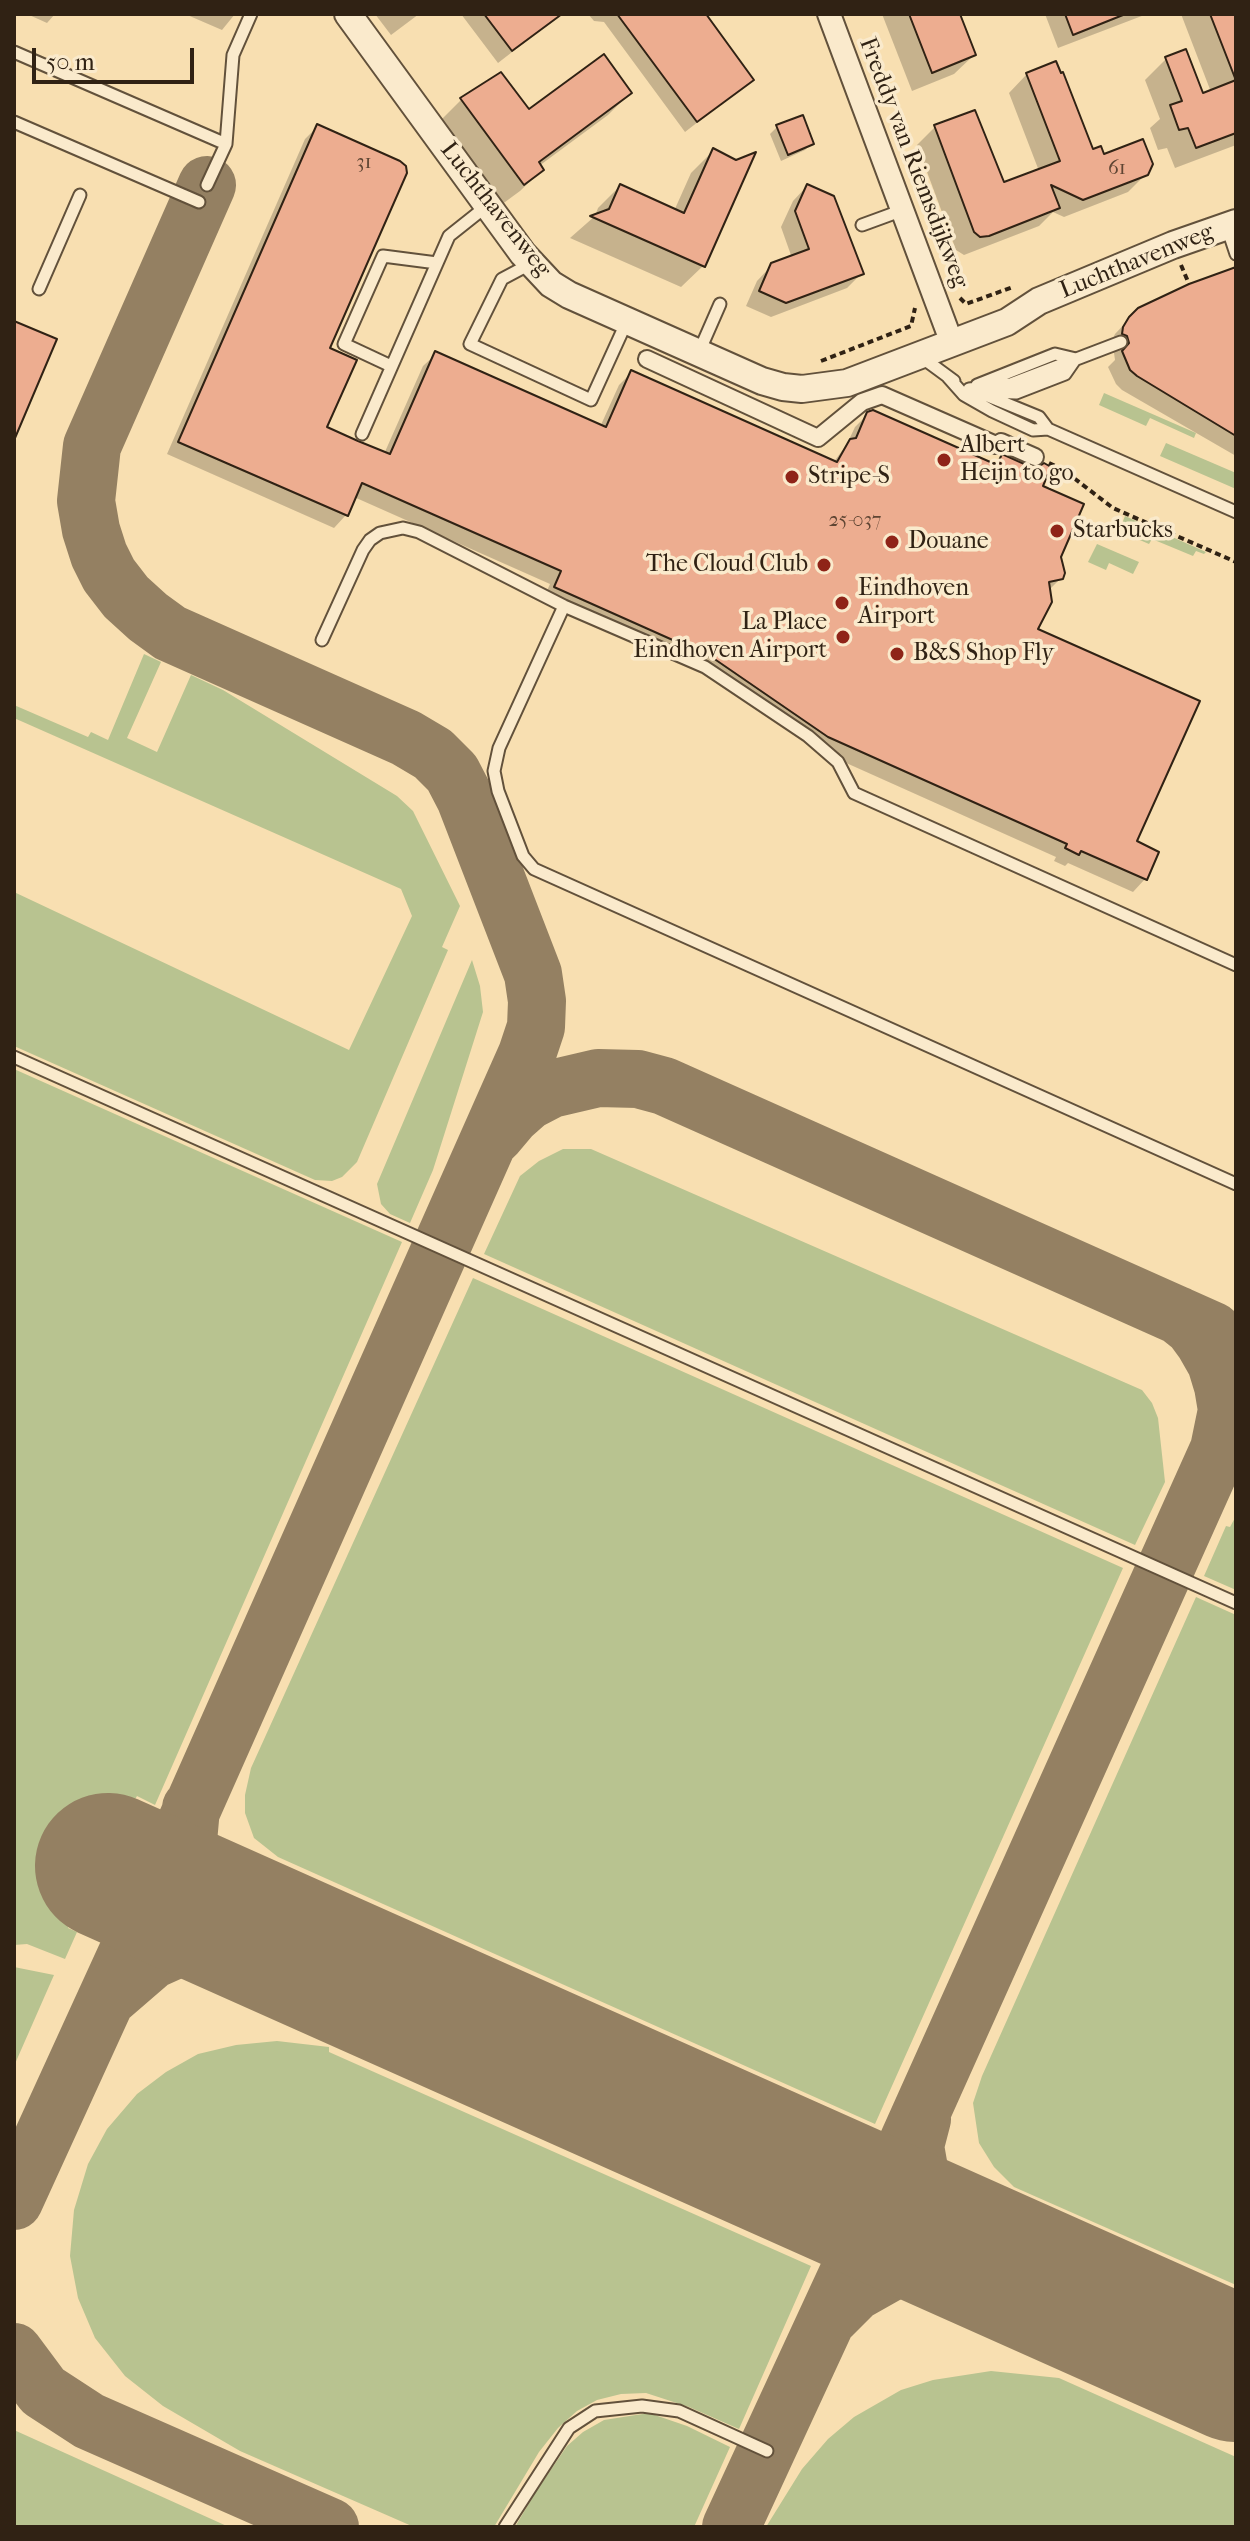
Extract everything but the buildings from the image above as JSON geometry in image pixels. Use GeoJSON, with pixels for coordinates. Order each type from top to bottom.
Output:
{"type":"FeatureCollection","features":[{"type":"Feature","properties":{"kind":"street","name":"Luchthavenweg"},"geometry":{"type":"LineString","coordinates":[[348,14],[532,263],[561,291],[777,386],[802,389],[819,374],[843,370],[1003,310],[1039,301],[1173,245],[1231,225]]}},
{"type":"Feature","properties":{"kind":"street","name":"Freddy van Riemsdijkweg"},"geometry":{"type":"LineString","coordinates":[[829,14],[947,330]]}},
{"type":"Feature","properties":{"kind":"street","name":"Luchthavenweg"},"geometry":{"type":"LineString","coordinates":[[819,374],[847,383],[1007,322],[1039,301]]}},
{"type":"Feature","properties":{"kind":"street"},"geometry":{"type":"LineString","coordinates":[[647,359],[818,438],[862,402],[882,395],[996,445],[1001,442],[1035,457]]}},
{"type":"Feature","properties":{"kind":"lane"},"geometry":{"type":"LineString","coordinates":[[207,185],[226,144],[233,55],[251,14]]}},
{"type":"Feature","properties":{"kind":"lane"},"geometry":{"type":"LineString","coordinates":[[14,52],[226,144]]}},
{"type":"Feature","properties":{"kind":"lane"},"geometry":{"type":"LineString","coordinates":[[14,122],[199,202]]}},
{"type":"Feature","properties":{"kind":"lane"},"geometry":{"type":"LineString","coordinates":[[39,289],[80,195]]}},
{"type":"Feature","properties":{"kind":"lane"},"geometry":{"type":"LineString","coordinates":[[362,434],[449,236],[488,205]]}},
{"type":"Feature","properties":{"kind":"lane"},"geometry":{"type":"LineString","coordinates":[[862,225],[903,210]]}},
{"type":"Feature","properties":{"kind":"lane"},"geometry":{"type":"LineString","coordinates":[[1231,225],[1236,254]]}},
{"type":"Feature","properties":{"kind":"lane"},"geometry":{"type":"LineString","coordinates":[[391,366],[344,344],[383,256],[437,263]]}},
{"type":"Feature","properties":{"kind":"lane"},"geometry":{"type":"LineString","coordinates":[[532,263],[502,279],[470,344],[591,400],[627,320]]}},
{"type":"Feature","properties":{"kind":"lane"},"geometry":{"type":"LineString","coordinates":[[699,352],[720,304]]}},
{"type":"Feature","properties":{"kind":"lane"},"geometry":{"type":"LineString","coordinates":[[969,389],[1016,393],[1065,374],[1076,359],[1121,342]]}},
{"type":"Feature","properties":{"kind":"lane"},"geometry":{"type":"LineString","coordinates":[[969,389],[1055,354],[1076,359]]}},
{"type":"Feature","properties":{"kind":"lane"},"geometry":{"type":"LineString","coordinates":[[920,355],[969,389],[1039,417],[1048,429]]}},
{"type":"Feature","properties":{"kind":"lane"},"geometry":{"type":"LineString","coordinates":[[948,377],[964,395],[992,411],[1033,430],[1048,429],[1236,512]]}},
{"type":"Feature","properties":{"kind":"lane"},"geometry":{"type":"LineString","coordinates":[[322,640],[363,550],[380,533],[403,528],[419,532],[564,606],[705,667],[808,736],[838,762],[854,793],[1236,965]]}},
{"type":"Feature","properties":{"kind":"lane"},"geometry":{"type":"LineString","coordinates":[[564,606],[499,748],[494,771],[498,791],[523,856],[534,869],[1236,1184]]}},
{"type":"Feature","properties":{"kind":"lane"},"geometry":{"type":"LineString","coordinates":[[14,1057],[1236,1603]]}},
{"type":"Feature","properties":{"kind":"lane"},"geometry":{"type":"LineString","coordinates":[[505,2527],[569,2428],[595,2411],[642,2406],[679,2411],[767,2451]]}},
{"type":"Feature","properties":{"kind":"path"},"geometry":{"type":"LineString","coordinates":[[819,374],[911,326],[917,298],[933,291]]}},
{"type":"Feature","properties":{"kind":"path"},"geometry":{"type":"LineString","coordinates":[[1035,457],[1062,469],[1113,508],[1236,562]]}},
{"type":"Feature","properties":{"kind":"green space"},"geometry":{"type":"Polygon","coordinates":[[[1104,393],[1196,433],[1194,438],[1150,418],[1146,426],[1099,405],[1104,393]]]}},
{"type":"Feature","properties":{"kind":"green space"},"geometry":{"type":"Polygon","coordinates":[[[1166,443],[1236,473],[1236,489],[1160,456],[1166,443]]]}},
{"type":"Feature","properties":{"kind":"green space"},"geometry":{"type":"Polygon","coordinates":[[[1125,516],[1206,552],[1196,551],[1193,556],[1152,539],[1149,544],[1119,531],[1125,516]]]}},
{"type":"Feature","properties":{"kind":"green space"},"geometry":{"type":"Polygon","coordinates":[[[1097,544],[1139,562],[1133,574],[1109,563],[1106,570],[1088,562],[1097,544]]]}},
{"type":"Feature","properties":{"kind":"green space"},"geometry":{"type":"Polygon","coordinates":[[[144,654],[161,662],[127,738],[157,752],[191,675],[223,690],[397,796],[413,811],[460,906],[442,947],[448,950],[357,1162],[342,1177],[332,1181],[315,1180],[14,1046],[14,892],[349,1050],[412,916],[401,889],[14,718],[14,705],[88,737],[91,732],[108,740],[144,654]]]}},
{"type":"Feature","properties":{"kind":"green space"},"geometry":{"type":"Polygon","coordinates":[[[472,960],[480,986],[483,1012],[433,1170],[410,1223],[390,1214],[381,1204],[377,1184],[472,960]]]}},
{"type":"Feature","properties":{"kind":"green space"},"geometry":{"type":"Polygon","coordinates":[[[14,1069],[402,1242],[155,1805],[137,1796],[134,1801],[126,1798],[68,1928],[77,1932],[65,1959],[27,1944],[14,1945],[14,1069]]]}},
{"type":"Feature","properties":{"kind":"green space"},"geometry":{"type":"Polygon","coordinates":[[[563,1149],[591,1149],[1142,1390],[1158,1418],[1165,1482],[1135,1545],[484,1254],[520,1176],[539,1161],[563,1149]]]}},
{"type":"Feature","properties":{"kind":"green space"},"geometry":{"type":"Polygon","coordinates":[[[473,1278],[1123,1568],[875,2124],[278,1857],[254,1838],[245,1813],[251,1768],[473,1278]]]}},
{"type":"Feature","properties":{"kind":"green space"},"geometry":{"type":"Polygon","coordinates":[[[1236,1516],[1236,1590],[1204,1576],[1226,1526],[1230,1527],[1236,1516]]]}},
{"type":"Feature","properties":{"kind":"green space"},"geometry":{"type":"Polygon","coordinates":[[[1196,1597],[1236,1615],[1236,2285],[1014,2187],[994,2167],[979,2143],[973,2103],[982,2076],[1196,1597]]]}},
{"type":"Feature","properties":{"kind":"green space"},"geometry":{"type":"Polygon","coordinates":[[[14,1967],[54,1975],[14,2066],[14,1967]]]}},
{"type":"Feature","properties":{"kind":"green space"},"geometry":{"type":"Polygon","coordinates":[[[277,2041],[329,2047],[329,2052],[811,2266],[739,2429],[689,2407],[646,2393],[621,2394],[597,2400],[577,2411],[558,2428],[539,2452],[494,2527],[414,2527],[240,2451],[163,2406],[125,2376],[95,2338],[78,2298],[70,2256],[74,2210],[88,2164],[107,2129],[137,2094],[166,2072],[198,2054],[236,2045],[277,2041]]]}},
{"type":"Feature","properties":{"kind":"green space"},"geometry":{"type":"Polygon","coordinates":[[[991,2371],[1059,2378],[1236,2457],[1236,2527],[766,2527],[802,2469],[828,2439],[854,2417],[901,2390],[933,2380],[991,2371]]]}},
{"type":"Feature","properties":{"kind":"green space"},"geometry":{"type":"Polygon","coordinates":[[[649,2413],[687,2426],[730,2447],[694,2527],[515,2527],[567,2446],[583,2432],[604,2420],[649,2413]]]}},
{"type":"Feature","properties":{"kind":"green space"},"geometry":{"type":"Polygon","coordinates":[[[14,2430],[229,2527],[14,2527],[14,2430]]]}},
{"type":"Feature","properties":{"kind":"taxiway"},"geometry":{"type":"LineString","coordinates":[[14,2201],[157,1888],[527,1054],[536,1027],[537,1001],[533,974],[465,798],[452,773],[433,754],[406,738],[170,633],[126,597],[109,575],[99,555],[86,501],[92,446],[207,185]]}},
{"type":"Feature","properties":{"kind":"taxiway"},"geometry":{"type":"LineString","coordinates":[[495,1135],[528,1101],[551,1089],[598,1078],[638,1079],[664,1086],[1213,1331]]}},
{"type":"Feature","properties":{"kind":"taxiway"},"geometry":{"type":"LineString","coordinates":[[731,2527],[878,2209],[1219,1449],[1227,1410],[1216,1363],[1193,1327],[1178,1315]]}},
{"type":"Feature","properties":{"kind":"taxiway"},"geometry":{"type":"LineString","coordinates":[[108,1998],[152,1960],[183,1946],[222,1937],[277,1943],[221,1909],[196,1877],[188,1841],[191,1808]]}},
{"type":"Feature","properties":{"kind":"taxiway"},"geometry":{"type":"LineString","coordinates":[[922,2119],[915,2146],[922,2186],[941,2226],[1003,2265]]}},
{"type":"Feature","properties":{"kind":"taxiway"},"geometry":{"type":"LineString","coordinates":[[831,2316],[855,2292],[894,2270],[933,2260],[1000,2265]]}},
{"type":"Feature","properties":{"kind":"taxiway"},"geometry":{"type":"LineString","coordinates":[[14,2352],[43,2391],[89,2421],[330,2527]]}},
{"type":"Feature","properties":{"kind":"runway"},"geometry":{"type":"LineString","coordinates":[[108,1866],[1236,2369]]}},
{"type":"Feature","properties":{"kind":"place","name":"Albert Heijn to go"},"geometry":{"type":"Point","coordinates":[944,460]}},
{"type":"Feature","properties":{"kind":"place","name":"Stripe-S"},"geometry":{"type":"Point","coordinates":[792,477]}},
{"type":"Feature","properties":{"kind":"place","name":"Starbucks"},"geometry":{"type":"Point","coordinates":[1057,531]}},
{"type":"Feature","properties":{"kind":"place","name":"Douane"},"geometry":{"type":"Point","coordinates":[892,542]}},
{"type":"Feature","properties":{"kind":"place","name":"The Cloud Club"},"geometry":{"type":"Point","coordinates":[824,565]}},
{"type":"Feature","properties":{"kind":"place","name":"Eindhoven Airport"},"geometry":{"type":"Point","coordinates":[842,603]}},
{"type":"Feature","properties":{"kind":"place","name":"La Place Eindhoven Airport"},"geometry":{"type":"Point","coordinates":[843,637]}},
{"type":"Feature","properties":{"kind":"place","name":"B&S Shop Fly"},"geometry":{"type":"Point","coordinates":[897,654]}}]}
